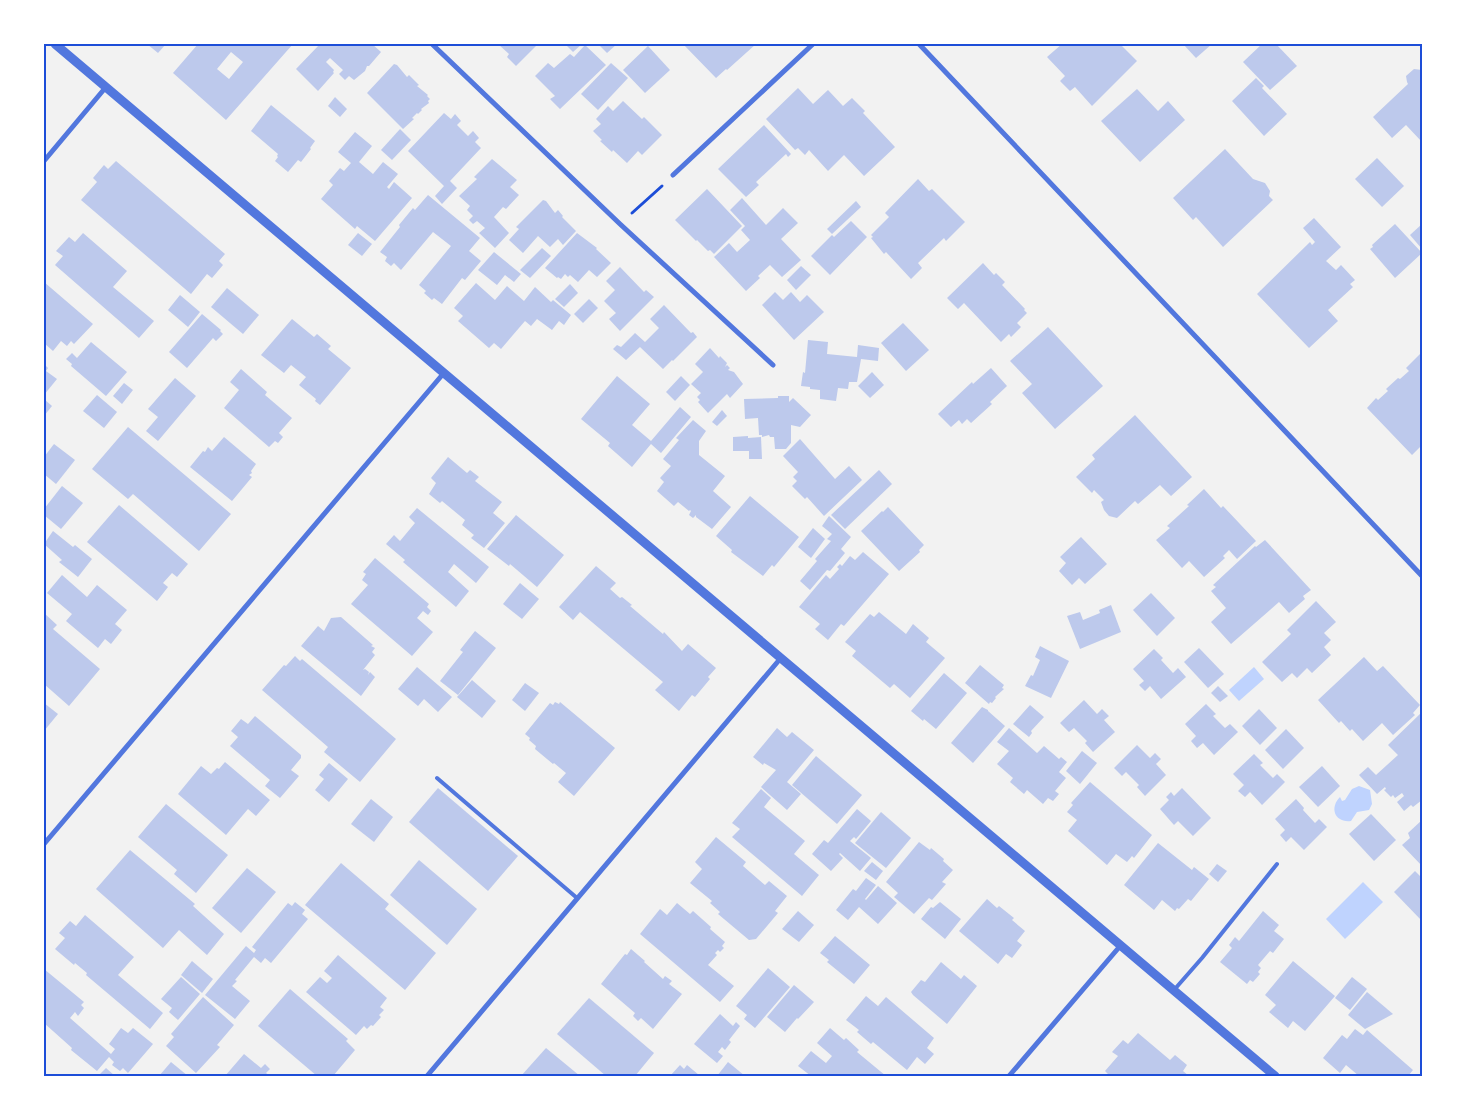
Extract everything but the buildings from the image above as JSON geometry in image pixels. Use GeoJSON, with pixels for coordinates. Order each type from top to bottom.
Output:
{"type":"FeatureCollection","features":[{"type":"Feature","properties":{"kind":"street"},"geometry":{"type":"LineString","coordinates":[[55,44],[1275,1076]]}},
{"type":"Feature","properties":{"kind":"street"},"geometry":{"type":"LineString","coordinates":[[432,44],[620,224],[773,365]]}},
{"type":"Feature","properties":{"kind":"street"},"geometry":{"type":"LineString","coordinates":[[673,175],[813,44]]}},
{"type":"Feature","properties":{"kind":"street"},"geometry":{"type":"LineString","coordinates":[[920,44],[1422,576]]}},
{"type":"Feature","properties":{"kind":"street"},"geometry":{"type":"LineString","coordinates":[[44,161],[106,87]]}},
{"type":"Feature","properties":{"kind":"street"},"geometry":{"type":"LineString","coordinates":[[44,844],[443,374]]}},
{"type":"Feature","properties":{"kind":"street"},"geometry":{"type":"LineString","coordinates":[[427,1076],[780,659]]}},
{"type":"Feature","properties":{"kind":"street"},"geometry":{"type":"LineString","coordinates":[[1009,1076],[1121,945]]}},
{"type":"Feature","properties":{"kind":"lane"},"geometry":{"type":"LineString","coordinates":[[437,778],[577,898]]}},
{"type":"Feature","properties":{"kind":"lane"},"geometry":{"type":"LineString","coordinates":[[1174,990],[1277,864]]}},
{"type":"Feature","properties":{"kind":"path"},"geometry":{"type":"LineString","coordinates":[[620,224],[660,188]]}},
{"type":"Feature","properties":{"kind":"water"},"geometry":{"type":"Polygon","coordinates":[[[1254,667],[1264,679],[1239,701],[1229,690],[1254,667]]]}},
{"type":"Feature","properties":{"kind":"water"},"geometry":{"type":"Polygon","coordinates":[[[1359,786],[1370,790],[1372,804],[1369,810],[1357,812],[1351,821],[1341,820],[1334,810],[1337,801],[1340,797],[1342,801],[1345,800],[1352,789],[1359,786]]]}},
{"type":"Feature","properties":{"kind":"water"},"geometry":{"type":"Polygon","coordinates":[[[1363,882],[1383,902],[1345,939],[1326,919],[1363,882]]]}}]}
